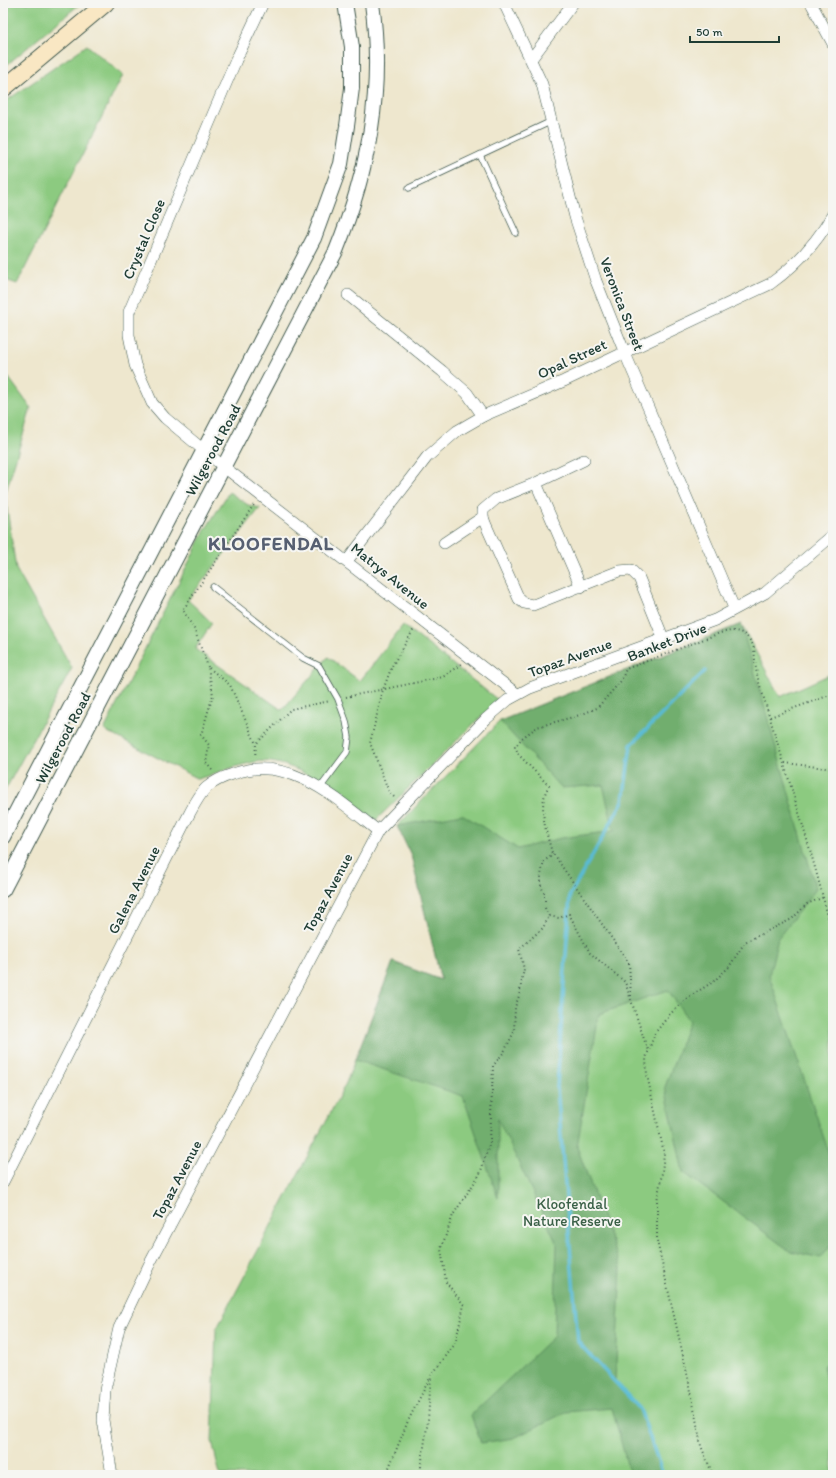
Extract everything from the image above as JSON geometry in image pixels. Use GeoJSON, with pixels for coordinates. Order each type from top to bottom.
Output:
{"type":"FeatureCollection","features":[{"type":"Feature","properties":{"kind":"main road"},"geometry":{"type":"LineString","coordinates":[[3,88],[106,3]]}},
{"type":"Feature","properties":{"kind":"street","name":"Crystal Close"},"geometry":{"type":"LineString","coordinates":[[224,467],[165,418],[152,403],[135,365],[131,350],[129,330],[130,312],[236,60],[263,3]]}},
{"type":"Feature","properties":{"kind":"street","name":"Wilgerood Road"},"geometry":{"type":"LineString","coordinates":[[3,837],[314,238],[341,164],[352,88],[352,47],[345,3]]}},
{"type":"Feature","properties":{"kind":"street","name":"Wilgerood Road"},"geometry":{"type":"LineString","coordinates":[[3,890],[336,251],[355,198],[366,158],[376,87],[376,32],[372,3]]}},
{"type":"Feature","properties":{"kind":"street","name":"Veronica Street"},"geometry":{"type":"LineString","coordinates":[[504,3],[532,58],[542,84],[583,243],[624,351],[734,608]]}},
{"type":"Feature","properties":{"kind":"street"},"geometry":{"type":"LineString","coordinates":[[532,58],[573,3]]}},
{"type":"Feature","properties":{"kind":"street"},"geometry":{"type":"LineString","coordinates":[[811,3],[833,44]]}},
{"type":"Feature","properties":{"kind":"street","name":"Opal Street"},"geometry":{"type":"LineString","coordinates":[[347,561],[427,457],[457,431],[483,416],[564,381],[624,351],[770,284],[785,273],[816,240],[833,214]]}},
{"type":"Feature","properties":{"kind":"street"},"geometry":{"type":"LineString","coordinates":[[348,295],[467,393],[483,416]]}},
{"type":"Feature","properties":{"kind":"street"},"geometry":{"type":"LineString","coordinates":[[584,460],[536,483],[496,498],[484,510],[483,517],[519,599],[524,603],[533,605],[626,569],[635,572],[639,578],[664,640]]}},
{"type":"Feature","properties":{"kind":"street","name":"Matrys Avenue"},"geometry":{"type":"LineString","coordinates":[[224,467],[517,694]]}},
{"type":"Feature","properties":{"kind":"street"},"geometry":{"type":"LineString","coordinates":[[536,483],[581,587]]}},
{"type":"Feature","properties":{"kind":"street"},"geometry":{"type":"LineString","coordinates":[[444,542],[483,517]]}},
{"type":"Feature","properties":{"kind":"street","name":"Topaz Avenue"},"geometry":{"type":"LineString","coordinates":[[112,1475],[103,1420],[105,1390],[119,1328],[150,1263],[378,831],[402,804],[486,719],[517,694],[715,620],[765,592],[833,535]]}},
{"type":"Feature","properties":{"kind":"street","name":"Galena Avenue"},"geometry":{"type":"LineString","coordinates":[[3,1182],[184,824],[206,789],[220,778],[255,768],[276,769],[300,777],[332,795],[378,831]]}},
{"type":"Feature","properties":{"kind":"lane"},"geometry":{"type":"LineString","coordinates":[[409,188],[552,121]]}},
{"type":"Feature","properties":{"kind":"lane"},"geometry":{"type":"LineString","coordinates":[[480,155],[516,234]]}},
{"type":"Feature","properties":{"kind":"lane"},"geometry":{"type":"LineString","coordinates":[[213,587],[303,658],[319,666],[338,699],[346,721],[348,737],[347,752],[320,788]]}},
{"type":"Feature","properties":{"kind":"path"},"geometry":{"type":"LineString","coordinates":[[402,804],[388,792],[370,743],[383,690],[392,666],[419,619]]}},
{"type":"Feature","properties":{"kind":"path","name":"Banket Drive"},"geometry":{"type":"LineString","coordinates":[[631,996],[629,964],[552,852],[546,834],[544,808],[545,792],[549,786],[519,755],[515,747],[522,738],[537,727],[580,715],[597,708],[621,681],[626,669],[731,630],[740,631],[747,636],[753,644],[756,668],[770,717]]}},
{"type":"Feature","properties":{"kind":"path"},"geometry":{"type":"LineString","coordinates":[[256,744],[291,709],[443,678],[470,657]]}},
{"type":"Feature","properties":{"kind":"path"},"geometry":{"type":"LineString","coordinates":[[220,778],[206,763],[209,745],[201,734],[213,695],[208,667],[230,685],[256,744],[255,768]]}},
{"type":"Feature","properties":{"kind":"path"},"geometry":{"type":"LineString","coordinates":[[833,694],[770,717],[824,897],[833,938]]}},
{"type":"Feature","properties":{"kind":"path"},"geometry":{"type":"LineString","coordinates":[[785,763],[833,769]]}},
{"type":"Feature","properties":{"kind":"path"},"geometry":{"type":"LineString","coordinates":[[549,916],[545,908],[545,895],[541,886],[541,875],[544,861],[550,857],[552,852]]}},
{"type":"Feature","properties":{"kind":"path"},"geometry":{"type":"LineString","coordinates":[[713,1475],[701,1446],[690,1386],[657,1241],[657,1201],[664,1153],[647,1075],[646,1058],[655,1033],[670,1014],[690,996],[713,982],[729,967],[745,942],[792,919],[807,904],[824,897]]}},
{"type":"Feature","properties":{"kind":"path"},"geometry":{"type":"LineString","coordinates":[[549,916],[559,918],[569,914],[590,953],[625,982],[631,996],[648,1051]]}},
{"type":"Feature","properties":{"kind":"path"},"geometry":{"type":"LineString","coordinates":[[386,1475],[408,1422],[431,1376],[455,1344],[464,1305],[446,1282],[441,1250],[453,1215],[480,1174],[490,1142],[493,1066],[504,1052],[514,1032],[515,1008],[520,996],[524,969],[520,949],[543,928],[549,916]]}},
{"type":"Feature","properties":{"kind":"path"},"geometry":{"type":"LineString","coordinates":[[422,1475],[421,1467],[428,1420],[431,1376]]}},
{"type":"Feature","properties":{"kind":"green space"},"geometry":{"type":"Polygon","coordinates":[[[3,3],[81,3],[3,68],[3,3]]]}},
{"type":"Feature","properties":{"kind":"green space"},"geometry":{"type":"Polygon","coordinates":[[[87,45],[123,75],[17,284],[3,279],[3,103],[87,45]]]}},
{"type":"Feature","properties":{"kind":"green space"},"geometry":{"type":"Polygon","coordinates":[[[3,370],[31,408],[5,495],[16,569],[72,668],[3,794],[3,370]]]}},
{"type":"Feature","properties":{"kind":"green space"},"geometry":{"type":"Polygon","coordinates":[[[229,492],[248,505],[260,508],[188,600],[212,623],[195,649],[282,710],[328,657],[360,681],[403,625],[498,700],[375,821],[334,790],[318,780],[285,765],[269,762],[254,762],[198,779],[104,730],[205,530],[229,492]]]}},
{"type":"Feature","properties":{"kind":"green space","name":"Kloofendal Nature Reserve"},"geometry":{"type":"Polygon","coordinates":[[[741,624],[780,697],[833,673],[833,1475],[220,1475],[212,1441],[216,1330],[346,1083],[393,962],[441,980],[411,855],[397,826],[500,721],[741,624]]]}},
{"type":"Feature","properties":{"kind":"green space"},"geometry":{"type":"Polygon","coordinates":[[[741,624],[816,889],[778,938],[769,975],[833,1165],[833,1243],[821,1258],[790,1251],[683,1172],[665,1087],[689,1021],[668,990],[599,1014],[577,1147],[621,1267],[615,1382],[640,1409],[663,1475],[630,1475],[612,1408],[566,1412],[514,1438],[481,1443],[471,1415],[554,1336],[557,1244],[498,1119],[498,1198],[463,1096],[355,1060],[393,962],[441,980],[411,855],[397,826],[462,814],[518,849],[561,838],[614,831],[603,785],[561,788],[500,721],[741,624]]]}},
{"type":"Feature","properties":{"kind":"green space"},"geometry":{"type":"Polygon","coordinates":[[[833,1358],[833,1411],[823,1366],[833,1358]]]}},
{"type":"Feature","properties":{"kind":"waterway"},"geometry":{"type":"LineString","coordinates":[[663,1475],[640,1409],[578,1342],[557,1087],[570,895],[623,801],[631,745],[705,671]]}},
{"type":"Feature","properties":{"kind":"district","name":"KLOOFENDAL"},"geometry":{"type":"Point","coordinates":[271,543]}}]}
